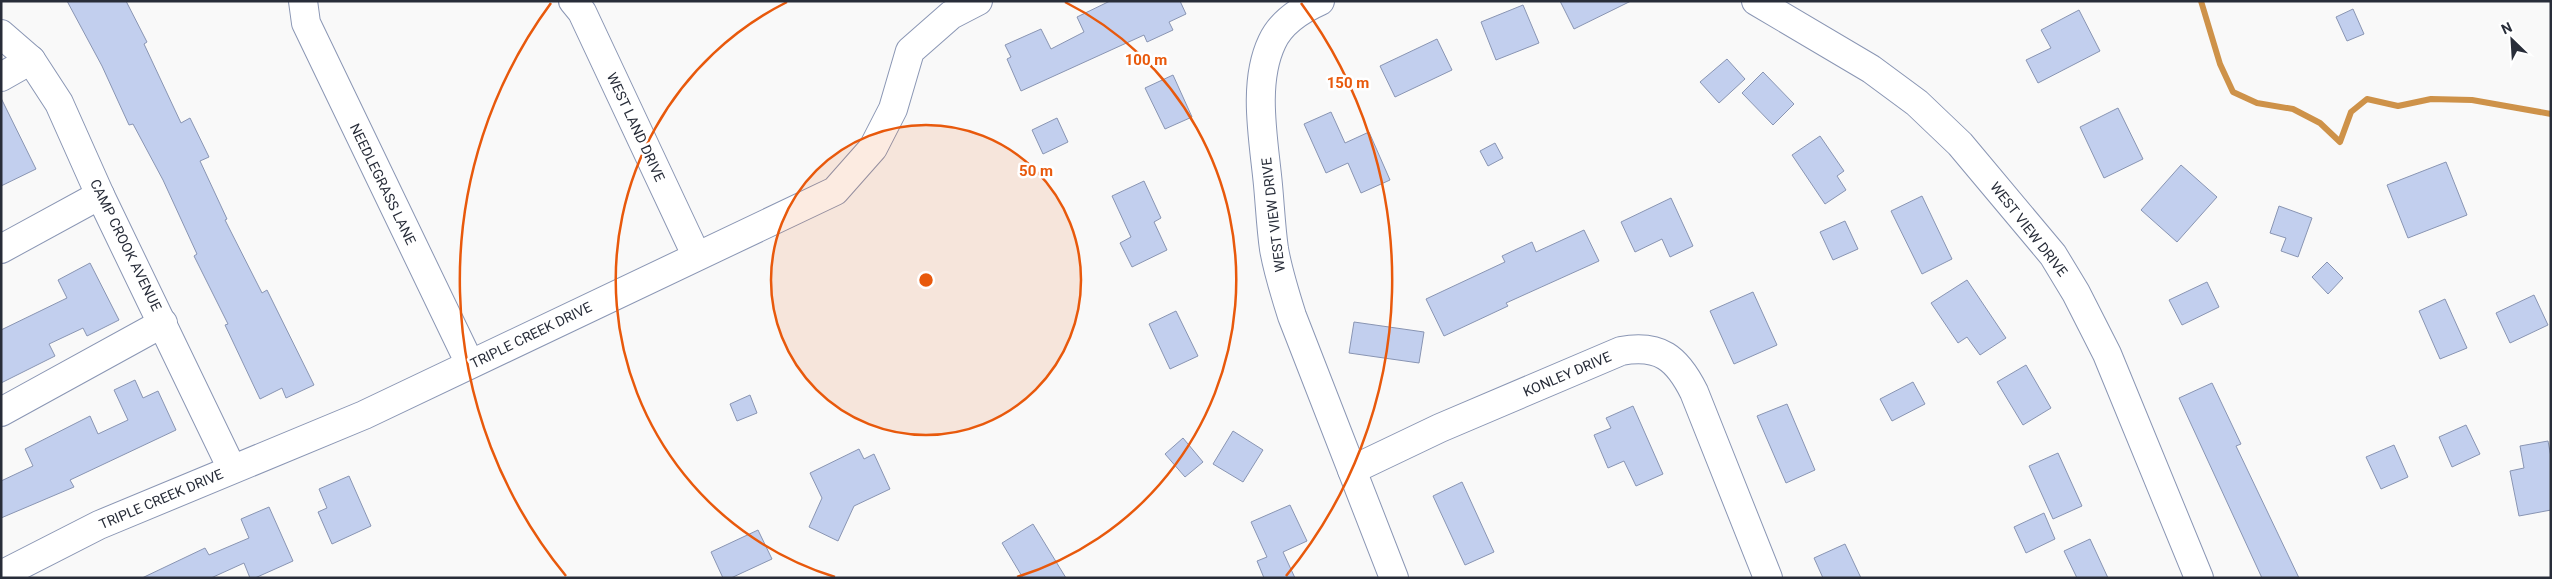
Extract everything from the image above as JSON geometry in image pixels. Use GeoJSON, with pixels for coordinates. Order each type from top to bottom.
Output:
{"type":"FeatureCollection","features":[{"type":"Feature","properties":{"kind":"street","name":"NEEDLEGRASS LANE"},"geometry":{"type":"LineString","coordinates":[[303,1],[306,22],[470,364]]}},
{"type":"Feature","properties":{"kind":"street","name":"WEST LAND DRIVE"},"geometry":{"type":"LineString","coordinates":[[573,1],[582,12],[696,255]]}},
{"type":"Feature","properties":{"kind":"street","name":"TRIPLE CREEK DRIVE"},"geometry":{"type":"LineString","coordinates":[[1,575],[99,525],[364,416],[696,255],[836,191],[873,148],[893,109],[910,51],[951,15],[978,1]]}},
{"type":"Feature","properties":{"kind":"street","name":"WEST VIEW DRIVE"},"geometry":{"type":"LineString","coordinates":[[1320,1],[1295,15],[1282,27],[1272,42],[1266,59],[1262,87],[1266,155],[1274,248],[1281,283],[1352,470]]}},
{"type":"Feature","properties":{"kind":"street","name":"WEST VIEW DRIVE"},"geometry":{"type":"LineString","coordinates":[[1756,1],[1871,69],[1917,103],[1960,144],[2053,256],[2076,293],[2107,354],[2199,578]]}},
{"type":"Feature","properties":{"kind":"street","name":"CAMP CROOK AVENUE"},"geometry":{"type":"LineString","coordinates":[[1,34],[31,60],[59,103],[100,195],[163,322],[232,469]]}},
{"type":"Feature","properties":{"kind":"street"},"geometry":{"type":"LineString","coordinates":[[1,77],[31,60]]}},
{"type":"Feature","properties":{"kind":"street"},"geometry":{"type":"LineString","coordinates":[[1,249],[100,195]]}},
{"type":"Feature","properties":{"kind":"street"},"geometry":{"type":"LineString","coordinates":[[1,412],[163,322]]}},
{"type":"Feature","properties":{"kind":"street","name":"KONLEY DRIVE"},"geometry":{"type":"LineString","coordinates":[[1352,470],[1440,428],[1621,351],[1639,348],[1656,351],[1672,360],[1685,374],[1694,392],[1768,578]]}},
{"type":"Feature","properties":{"kind":"street"},"geometry":{"type":"LineString","coordinates":[[1352,470],[1394,578]]}},
{"type":"Feature","properties":{"kind":"building"},"geometry":{"type":"Polygon","coordinates":[[[67,1],[126,1],[147,42],[144,44],[181,123],[190,118],[209,157],[200,161],[227,219],[225,220],[262,293],[267,290],[314,385],[286,398],[282,388],[260,399],[225,325],[228,324],[194,256],[197,254],[163,180],[133,124],[129,125],[102,66],[67,1]]]}},
{"type":"Feature","properties":{"kind":"building"},"geometry":{"type":"Polygon","coordinates":[[[1110,1],[1180,1],[1186,14],[1169,22],[1173,30],[1147,42],[1144,35],[1021,91],[1007,59],[1011,57],[1005,45],[1041,29],[1051,49],[1084,32],[1077,17],[1110,1]]]}},
{"type":"Feature","properties":{"kind":"building"},"geometry":{"type":"Polygon","coordinates":[[[1560,1],[1631,1],[1574,29],[1560,1]]]}},
{"type":"Feature","properties":{"kind":"building"},"geometry":{"type":"Polygon","coordinates":[[[1523,5],[1539,43],[1496,60],[1481,22],[1523,5]]]}},
{"type":"Feature","properties":{"kind":"building"},"geometry":{"type":"Polygon","coordinates":[[[2353,9],[2364,34],[2347,41],[2336,17],[2353,9]]]}},
{"type":"Feature","properties":{"kind":"building"},"geometry":{"type":"Polygon","coordinates":[[[2079,10],[2100,51],[2038,83],[2026,60],[2051,48],[2041,30],[2079,10]]]}},
{"type":"Feature","properties":{"kind":"building"},"geometry":{"type":"Polygon","coordinates":[[[1437,39],[1452,70],[1395,97],[1380,66],[1437,39]]]}},
{"type":"Feature","properties":{"kind":"building"},"geometry":{"type":"Polygon","coordinates":[[[1727,59],[1745,79],[1719,103],[1700,82],[1727,59]]]}},
{"type":"Feature","properties":{"kind":"building"},"geometry":{"type":"Polygon","coordinates":[[[1763,72],[1794,104],[1773,125],[1742,93],[1763,72]]]}},
{"type":"Feature","properties":{"kind":"building"},"geometry":{"type":"Polygon","coordinates":[[[1173,75],[1192,117],[1165,129],[1145,88],[1173,75]]]}},
{"type":"Feature","properties":{"kind":"building"},"geometry":{"type":"Polygon","coordinates":[[[1,98],[36,169],[1,186],[1,98]]]}},
{"type":"Feature","properties":{"kind":"building"},"geometry":{"type":"Polygon","coordinates":[[[2118,108],[2143,159],[2104,178],[2080,127],[2118,108]]]}},
{"type":"Feature","properties":{"kind":"building"},"geometry":{"type":"Polygon","coordinates":[[[1331,112],[1345,143],[1369,132],[1390,180],[1361,193],[1348,163],[1326,173],[1304,124],[1331,112]]]}},
{"type":"Feature","properties":{"kind":"building"},"geometry":{"type":"Polygon","coordinates":[[[1057,118],[1068,142],[1043,154],[1032,130],[1057,118]]]}},
{"type":"Feature","properties":{"kind":"building"},"geometry":{"type":"Polygon","coordinates":[[[1820,136],[1844,171],[1837,176],[1846,190],[1825,204],[1792,155],[1820,136]]]}},
{"type":"Feature","properties":{"kind":"building"},"geometry":{"type":"Polygon","coordinates":[[[1495,143],[1503,158],[1488,166],[1480,151],[1495,143]]]}},
{"type":"Feature","properties":{"kind":"building"},"geometry":{"type":"Polygon","coordinates":[[[2446,162],[2467,215],[2408,238],[2387,185],[2446,162]]]}},
{"type":"Feature","properties":{"kind":"building"},"geometry":{"type":"Polygon","coordinates":[[[2181,165],[2217,197],[2177,242],[2141,210],[2181,165]]]}},
{"type":"Feature","properties":{"kind":"building"},"geometry":{"type":"Polygon","coordinates":[[[1144,181],[1161,218],[1154,222],[1167,250],[1132,267],[1120,243],[1131,237],[1112,196],[1144,181]]]}},
{"type":"Feature","properties":{"kind":"building"},"geometry":{"type":"Polygon","coordinates":[[[1922,196],[1952,259],[1922,274],[1891,211],[1922,196]]]}},
{"type":"Feature","properties":{"kind":"building"},"geometry":{"type":"Polygon","coordinates":[[[1671,198],[1693,246],[1670,257],[1662,239],[1635,252],[1621,222],[1671,198]]]}},
{"type":"Feature","properties":{"kind":"building"},"geometry":{"type":"Polygon","coordinates":[[[2279,206],[2312,218],[2298,257],[2281,251],[2286,238],[2270,233],[2279,206]]]}},
{"type":"Feature","properties":{"kind":"building"},"geometry":{"type":"Polygon","coordinates":[[[1845,221],[1858,249],[1833,260],[1820,232],[1845,221]]]}},
{"type":"Feature","properties":{"kind":"building"},"geometry":{"type":"Polygon","coordinates":[[[1584,230],[1599,261],[1506,303],[1508,306],[1444,336],[1426,299],[1505,262],[1502,256],[1532,242],[1536,252],[1584,230]]]}},
{"type":"Feature","properties":{"kind":"building"},"geometry":{"type":"Polygon","coordinates":[[[2327,262],[2343,278],[2328,294],[2312,277],[2327,262]]]}},
{"type":"Feature","properties":{"kind":"building"},"geometry":{"type":"Polygon","coordinates":[[[90,263],[119,320],[87,336],[83,328],[49,344],[55,356],[1,383],[1,330],[67,298],[58,280],[90,263]]]}},
{"type":"Feature","properties":{"kind":"building"},"geometry":{"type":"Polygon","coordinates":[[[1967,280],[2006,338],[1980,355],[1967,337],[1958,343],[1931,303],[1967,280]]]}},
{"type":"Feature","properties":{"kind":"building"},"geometry":{"type":"Polygon","coordinates":[[[2207,282],[2219,307],[2182,325],[2169,300],[2207,282]]]}},
{"type":"Feature","properties":{"kind":"building"},"geometry":{"type":"Polygon","coordinates":[[[1753,292],[1777,345],[1734,364],[1710,311],[1753,292]]]}},
{"type":"Feature","properties":{"kind":"building"},"geometry":{"type":"Polygon","coordinates":[[[2534,295],[2548,325],[2510,343],[2496,313],[2534,295]]]}},
{"type":"Feature","properties":{"kind":"building"},"geometry":{"type":"Polygon","coordinates":[[[2445,299],[2467,348],[2440,359],[2419,311],[2445,299]]]}},
{"type":"Feature","properties":{"kind":"building"},"geometry":{"type":"Polygon","coordinates":[[[1176,311],[1198,356],[1170,369],[1149,324],[1176,311]]]}},
{"type":"Feature","properties":{"kind":"building"},"geometry":{"type":"Polygon","coordinates":[[[1354,322],[1424,332],[1419,363],[1349,353],[1354,322]]]}},
{"type":"Feature","properties":{"kind":"building"},"geometry":{"type":"Polygon","coordinates":[[[2026,365],[2051,408],[2023,425],[1997,382],[2026,365]]]}},
{"type":"Feature","properties":{"kind":"building"},"geometry":{"type":"Polygon","coordinates":[[[135,380],[143,398],[158,391],[176,430],[70,480],[74,487],[1,518],[1,481],[33,466],[25,449],[90,416],[98,434],[128,420],[114,390],[135,380]]]}},
{"type":"Feature","properties":{"kind":"building"},"geometry":{"type":"Polygon","coordinates":[[[1913,382],[1925,404],[1892,421],[1880,399],[1913,382]]]}},
{"type":"Feature","properties":{"kind":"building"},"geometry":{"type":"Polygon","coordinates":[[[2212,383],[2241,444],[2236,446],[2299,578],[2262,578],[2179,398],[2212,383]]]}},
{"type":"Feature","properties":{"kind":"building"},"geometry":{"type":"Polygon","coordinates":[[[750,395],[757,413],[737,421],[730,404],[750,395]]]}},
{"type":"Feature","properties":{"kind":"building"},"geometry":{"type":"Polygon","coordinates":[[[1787,404],[1815,470],[1786,483],[1757,416],[1787,404]]]}},
{"type":"Feature","properties":{"kind":"building"},"geometry":{"type":"Polygon","coordinates":[[[1633,406],[1663,474],[1636,486],[1624,461],[1608,468],[1594,435],[1611,428],[1606,418],[1633,406]]]}},
{"type":"Feature","properties":{"kind":"building"},"geometry":{"type":"Polygon","coordinates":[[[2466,425],[2480,454],[2452,467],[2439,437],[2466,425]]]}},
{"type":"Feature","properties":{"kind":"building"},"geometry":{"type":"Polygon","coordinates":[[[1233,431],[1263,450],[1243,482],[1213,464],[1233,431]]]}},
{"type":"Feature","properties":{"kind":"building"},"geometry":{"type":"Polygon","coordinates":[[[1183,438],[1203,462],[1185,477],[1165,454],[1183,438]]]}},
{"type":"Feature","properties":{"kind":"building"},"geometry":{"type":"Polygon","coordinates":[[[2548,441],[2551,457],[2551,510],[2519,516],[2510,471],[2524,468],[2520,446],[2548,441]]]}},
{"type":"Feature","properties":{"kind":"building"},"geometry":{"type":"Polygon","coordinates":[[[2394,445],[2408,477],[2381,489],[2366,457],[2394,445]]]}},
{"type":"Feature","properties":{"kind":"building"},"geometry":{"type":"Polygon","coordinates":[[[859,449],[864,459],[874,454],[890,489],[854,506],[838,541],[809,527],[822,498],[810,473],[859,449]]]}},
{"type":"Feature","properties":{"kind":"building"},"geometry":{"type":"Polygon","coordinates":[[[2058,453],[2082,506],[2053,519],[2029,466],[2058,453]]]}},
{"type":"Feature","properties":{"kind":"building"},"geometry":{"type":"Polygon","coordinates":[[[349,476],[371,526],[332,544],[318,512],[327,508],[319,489],[349,476]]]}},
{"type":"Feature","properties":{"kind":"building"},"geometry":{"type":"Polygon","coordinates":[[[1462,482],[1494,552],[1465,565],[1433,496],[1462,482]]]}},
{"type":"Feature","properties":{"kind":"building"},"geometry":{"type":"Polygon","coordinates":[[[1290,505],[1307,541],[1283,552],[1295,578],[1264,578],[1257,561],[1267,557],[1251,522],[1290,505]]]}},
{"type":"Feature","properties":{"kind":"building"},"geometry":{"type":"Polygon","coordinates":[[[269,507],[293,561],[255,578],[250,578],[244,563],[211,578],[142,578],[205,548],[209,555],[249,538],[241,519],[269,507]]]}},
{"type":"Feature","properties":{"kind":"building"},"geometry":{"type":"Polygon","coordinates":[[[2044,513],[2055,539],[2026,553],[2014,527],[2044,513]]]}},
{"type":"Feature","properties":{"kind":"building"},"geometry":{"type":"Polygon","coordinates":[[[1033,524],[1066,578],[1023,578],[1002,543],[1033,524]]]}},
{"type":"Feature","properties":{"kind":"building"},"geometry":{"type":"Polygon","coordinates":[[[758,530],[772,559],[731,578],[723,578],[711,552],[758,530]]]}},
{"type":"Feature","properties":{"kind":"building"},"geometry":{"type":"Polygon","coordinates":[[[2090,539],[2108,578],[2077,578],[2064,551],[2090,539]]]}},
{"type":"Feature","properties":{"kind":"building"},"geometry":{"type":"Polygon","coordinates":[[[1845,544],[1861,578],[1823,578],[1814,558],[1845,544]]]}},
{"type":"Feature","properties":{"kind":"waterway"},"geometry":{"type":"LineString","coordinates":[[2201,1],[2220,64],[2233,92],[2257,103],[2293,109],[2320,123],[2340,142],[2351,112],[2367,99],[2398,106],[2431,99],[2472,100],[2551,114]]}}]}
